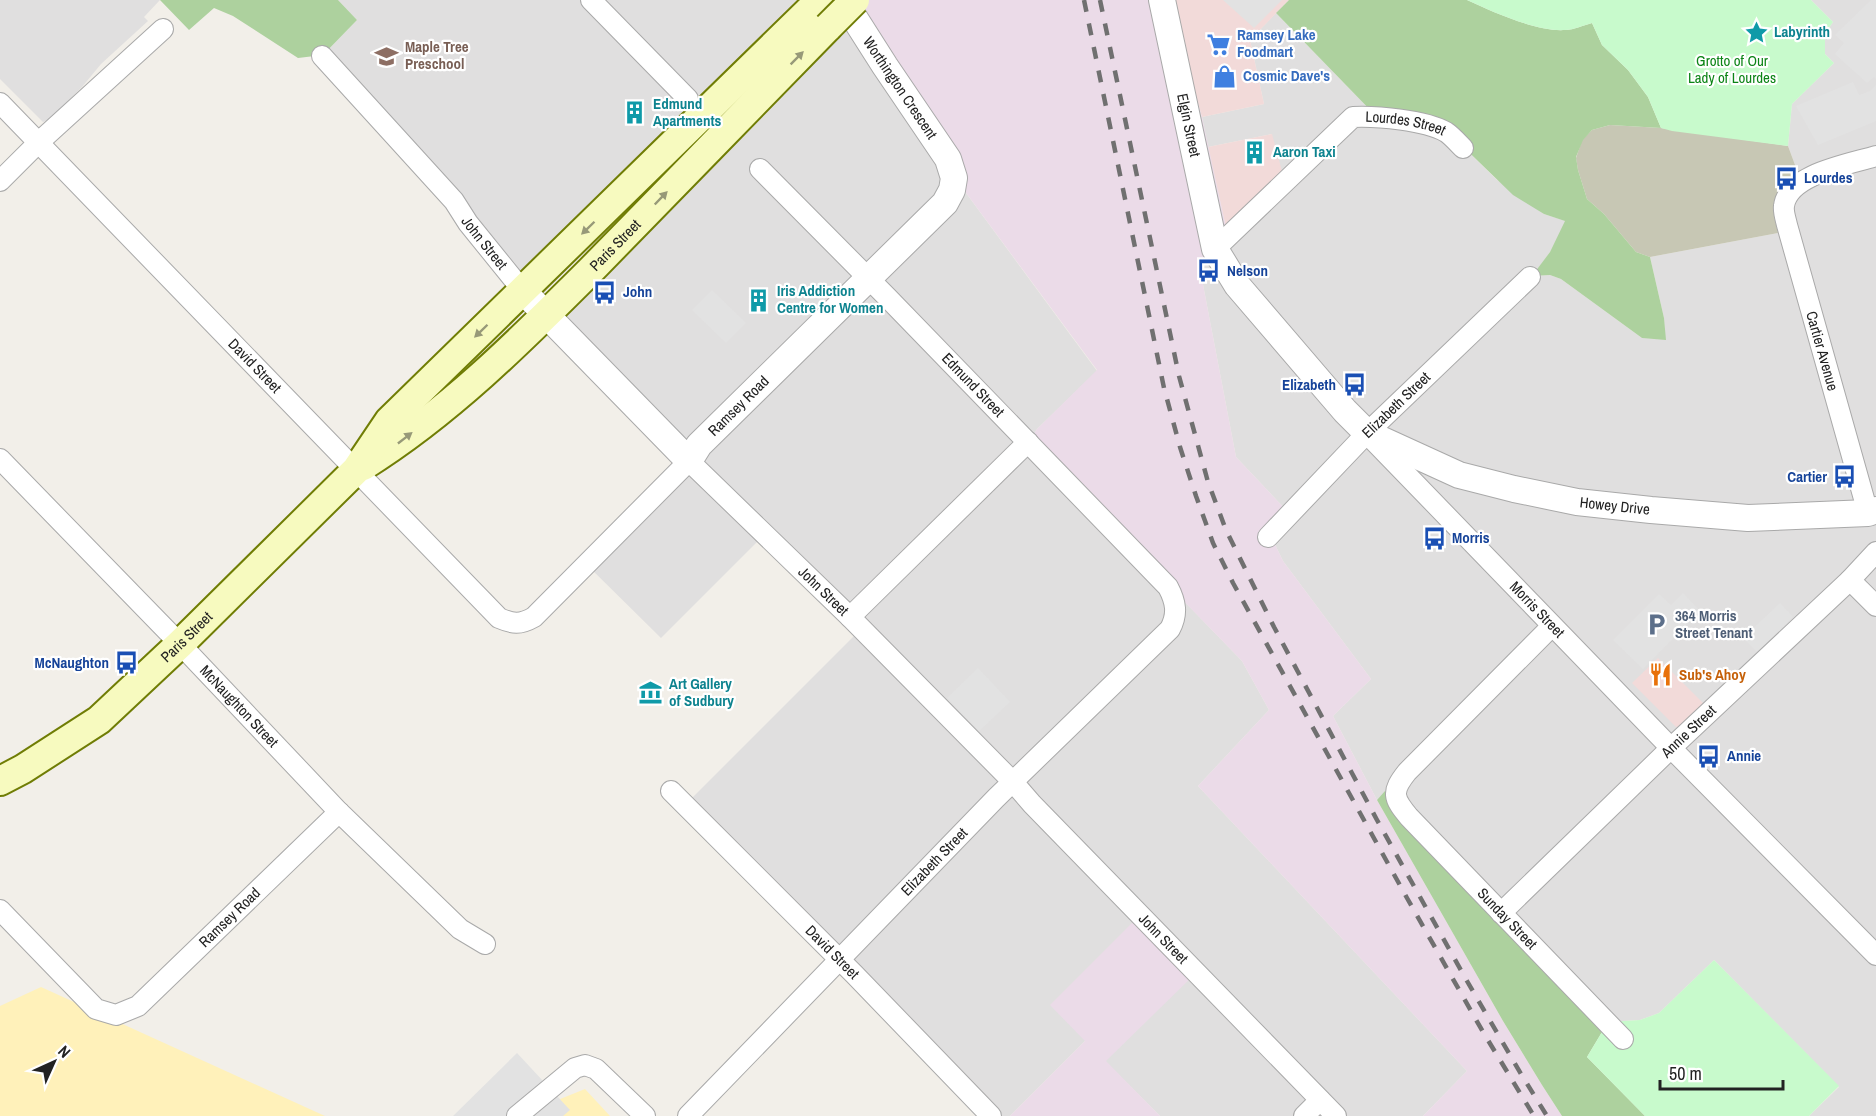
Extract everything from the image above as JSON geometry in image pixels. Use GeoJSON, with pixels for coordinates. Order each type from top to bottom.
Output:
{"type":"FeatureCollection","features":[{"type":"Feature","properties":{"kind":"main road","name":"Paris Street"},"geometry":{"type":"LineString","coordinates":[[0,781],[23,769],[99,720],[180,644],[356,470],[389,421],[524,291],[819,12],[855,0]]}},
{"type":"Feature","properties":{"kind":"main road","name":"Paris Street"},"geometry":{"type":"LineString","coordinates":[[356,470],[399,443],[453,401],[546,314],[819,12]]}},
{"type":"Feature","properties":{"kind":"street"},"geometry":{"type":"LineString","coordinates":[[591,0],[688,99]]}},
{"type":"Feature","properties":{"kind":"street","name":"Worthington Crescent"},"geometry":{"type":"LineString","coordinates":[[843,0],[874,51],[948,159],[954,178]]}},
{"type":"Feature","properties":{"kind":"street","name":"Elgin Street"},"geometry":{"type":"LineString","coordinates":[[1162,0],[1215,249]]}},
{"type":"Feature","properties":{"kind":"street"},"geometry":{"type":"LineString","coordinates":[[0,181],[39,142],[163,29]]}},
{"type":"Feature","properties":{"kind":"street","name":"John Street"},"geometry":{"type":"LineString","coordinates":[[322,56],[454,201],[524,291],[546,314],[689,461],[850,616],[1336,1116]]}},
{"type":"Feature","properties":{"kind":"street","name":"David Street"},"geometry":{"type":"LineString","coordinates":[[0,103],[499,618],[513,624]]}},
{"type":"Feature","properties":{"kind":"street","name":"Lourdes Street"},"geometry":{"type":"LineString","coordinates":[[1215,249],[1353,117],[1371,116],[1423,124],[1446,132],[1463,148]]}},
{"type":"Feature","properties":{"kind":"street","name":"Cartier Avenue"},"geometry":{"type":"LineString","coordinates":[[1872,512],[1786,225],[1784,206],[1791,190],[1800,182],[1876,156]]}},
{"type":"Feature","properties":{"kind":"street","name":"Edmund Street"},"geometry":{"type":"LineString","coordinates":[[760,169],[1168,587],[1176,608]]}},
{"type":"Feature","properties":{"kind":"street","name":"Ramsey Road"},"geometry":{"type":"LineString","coordinates":[[513,624],[523,623],[534,617],[689,461],[699,445],[945,203],[952,190],[954,178]]}},
{"type":"Feature","properties":{"kind":"street","name":"Morris Street"},"geometry":{"type":"LineString","coordinates":[[1215,249],[1237,285],[1345,411],[1671,748],[1876,955]]}},
{"type":"Feature","properties":{"kind":"street","name":"Elizabeth Street"},"geometry":{"type":"LineString","coordinates":[[1268,537],[1367,433],[1530,276]]}},
{"type":"Feature","properties":{"kind":"street","name":"Howey Drive"},"geometry":{"type":"LineString","coordinates":[[1367,433],[1459,475],[1577,502],[1748,518],[1872,512]]}},
{"type":"Feature","properties":{"kind":"street"},"geometry":{"type":"LineString","coordinates":[[850,616],[1028,442]]}},
{"type":"Feature","properties":{"kind":"street","name":"McNaughton Street"},"geometry":{"type":"LineString","coordinates":[[0,459],[339,812],[460,928],[485,944]]}},
{"type":"Feature","properties":{"kind":"street","name":"Annie Street"},"geometry":{"type":"LineString","coordinates":[[1501,912],[1850,580],[1876,552]]}},
{"type":"Feature","properties":{"kind":"street"},"geometry":{"type":"LineString","coordinates":[[1850,580],[1876,606]]}},
{"type":"Feature","properties":{"kind":"street","name":"Elizabeth Street"},"geometry":{"type":"LineString","coordinates":[[688,1116],[838,959],[1013,782],[1170,629],[1175,620],[1176,608]]}},
{"type":"Feature","properties":{"kind":"street","name":"Sunday Street"},"geometry":{"type":"LineString","coordinates":[[1552,626],[1407,772],[1396,785],[1395,795],[1409,817],[1623,1039]]}},
{"type":"Feature","properties":{"kind":"street","name":"David Street"},"geometry":{"type":"LineString","coordinates":[[671,791],[991,1116]]}},
{"type":"Feature","properties":{"kind":"street","name":"Ramsey Road"},"geometry":{"type":"LineString","coordinates":[[0,910],[96,1010],[116,1015],[138,1006],[339,812]]}},
{"type":"Feature","properties":{"kind":"street"},"geometry":{"type":"LineString","coordinates":[[517,1116],[575,1068],[585,1065],[596,1069],[645,1116]]}},
{"type":"Feature","properties":{"kind":"street"},"geometry":{"type":"LineString","coordinates":[[1304,1116],[1320,1100]]}},
{"type":"Feature","properties":{"kind":"shaded area"},"geometry":{"type":"Polygon","coordinates":[[[0,0],[160,0],[144,17],[148,21],[101,64],[50,119],[43,122],[0,79],[0,0]]]}},
{"type":"Feature","properties":{"kind":"shaded area"},"geometry":{"type":"Polygon","coordinates":[[[338,0],[817,0],[523,289],[323,55],[357,20],[338,0]]]}},
{"type":"Feature","properties":{"kind":"shaded area"},"geometry":{"type":"Polygon","coordinates":[[[844,0],[1168,0],[1202,117],[1227,232],[1200,269],[1236,457],[1287,511],[1268,530],[1283,561],[1371,679],[1333,716],[1377,800],[1503,1021],[1562,1116],[1423,1116],[1467,1071],[1198,786],[1269,710],[1242,661],[1029,442],[1037,429],[1097,370],[955,178],[844,0]]]}},
{"type":"Feature","properties":{"kind":"shaded area"},"geometry":{"type":"Polygon","coordinates":[[[1168,0],[1289,0],[1250,40],[1264,104],[1202,117],[1168,0]]]}},
{"type":"Feature","properties":{"kind":"shaded area"},"geometry":{"type":"Polygon","coordinates":[[[1223,0],[1282,0],[1254,28],[1223,0]]]}},
{"type":"Feature","properties":{"kind":"shaded area"},"geometry":{"type":"Polygon","coordinates":[[[1811,0],[1876,0],[1876,1116],[1809,1116],[1839,1087],[1714,960],[1659,1013],[1640,1020],[1608,1022],[1386,792],[1377,800],[1333,716],[1371,679],[1283,561],[1268,530],[1287,511],[1236,457],[1200,269],[1227,232],[1272,134],[1208,147],[1202,117],[1264,104],[1250,40],[1276,13],[1376,116],[1447,131],[1497,180],[1544,214],[1566,221],[1550,252],[1533,276],[1550,275],[1561,279],[1642,338],[1665,339],[1664,318],[1650,257],[1778,233],[1774,216],[1775,206],[1785,185],[1798,173],[1788,146],[1792,104],[1834,63],[1825,54],[1825,33],[1833,22],[1811,0]]]}},
{"type":"Feature","properties":{"kind":"shaded area"},"geometry":{"type":"Polygon","coordinates":[[[1871,0],[1876,0],[1876,79],[1874,77],[1867,83],[1835,54],[1844,43],[1835,35],[1871,0]]]}},
{"type":"Feature","properties":{"kind":"shaded area"},"geometry":{"type":"Polygon","coordinates":[[[849,8],[955,178],[1097,371],[1037,429],[1030,442],[1242,661],[1269,710],[1198,786],[1467,1071],[1423,1116],[1160,1116],[1085,1041],[1010,1116],[993,1116],[686,804],[862,628],[767,532],[661,638],[584,562],[690,455],[548,314],[849,8]]]}},
{"type":"Feature","properties":{"kind":"shaded area"},"geometry":{"type":"Polygon","coordinates":[[[1853,82],[1859,95],[1870,91],[1876,85],[1876,121],[1818,145],[1796,106],[1853,82]]]}},
{"type":"Feature","properties":{"kind":"shaded area"},"geometry":{"type":"Polygon","coordinates":[[[1610,125],[1661,128],[1788,146],[1798,173],[1785,185],[1775,206],[1774,216],[1778,233],[1650,257],[1636,252],[1604,214],[1587,199],[1578,170],[1576,158],[1582,140],[1592,130],[1610,125]]]}},
{"type":"Feature","properties":{"kind":"shaded area"},"geometry":{"type":"Polygon","coordinates":[[[1272,134],[1283,175],[1227,232],[1208,147],[1272,134]]]}},
{"type":"Feature","properties":{"kind":"shaded area"},"geometry":{"type":"Polygon","coordinates":[[[712,290],[746,323],[726,343],[692,310],[712,290]]]}},
{"type":"Feature","properties":{"kind":"shaded area","name":"364 Morris Street Tenant"},"geometry":{"type":"Polygon","coordinates":[[[1683,593],[1700,611],[1643,669],[1613,640],[1659,594],[1671,605],[1683,593]]]}},
{"type":"Feature","properties":{"kind":"shaded area"},"geometry":{"type":"Polygon","coordinates":[[[1780,603],[1793,617],[1757,652],[1743,638],[1780,603]]]}},
{"type":"Feature","properties":{"kind":"shaded area"},"geometry":{"type":"Polygon","coordinates":[[[1658,658],[1706,706],[1685,725],[1676,727],[1632,683],[1658,658]]]}},
{"type":"Feature","properties":{"kind":"shaded area"},"geometry":{"type":"Polygon","coordinates":[[[978,668],[1010,702],[979,731],[947,698],[978,668]]]}},
{"type":"Feature","properties":{"kind":"shaded area"},"geometry":{"type":"Polygon","coordinates":[[[1141,914],[1197,972],[1106,1061],[1160,1116],[1010,1116],[1085,1041],[1050,1005],[1141,914]]]}},
{"type":"Feature","properties":{"kind":"shaded area"},"geometry":{"type":"Polygon","coordinates":[[[517,1053],[570,1110],[563,1116],[453,1116],[517,1053]]]}},
{"type":"Feature","properties":{"kind":"green space"},"geometry":{"type":"Polygon","coordinates":[[[160,0],[338,0],[357,20],[323,55],[298,58],[233,16],[214,8],[189,30],[160,0]]]}},
{"type":"Feature","properties":{"kind":"green space"},"geometry":{"type":"Polygon","coordinates":[[[1289,0],[1467,0],[1515,20],[1542,28],[1568,30],[1592,23],[1602,45],[1628,70],[1648,97],[1661,128],[1610,125],[1592,130],[1583,140],[1576,157],[1578,170],[1587,199],[1604,214],[1636,252],[1650,257],[1664,318],[1666,340],[1642,338],[1561,279],[1550,275],[1532,276],[1550,252],[1565,221],[1544,214],[1513,195],[1447,131],[1376,116],[1276,13],[1289,0]]]}},
{"type":"Feature","properties":{"kind":"green space","name":"Grotto of Our Lady of Lourdes"},"geometry":{"type":"Polygon","coordinates":[[[1467,0],[1811,0],[1833,22],[1825,33],[1825,54],[1834,63],[1792,104],[1788,146],[1672,131],[1661,128],[1648,97],[1628,70],[1602,45],[1592,23],[1568,30],[1542,28],[1515,20],[1467,0]]]}},
{"type":"Feature","properties":{"kind":"green space"},"geometry":{"type":"Polygon","coordinates":[[[1385,791],[1608,1022],[1587,1057],[1645,1116],[1562,1116],[1503,1021],[1377,800],[1385,791]]]}},
{"type":"Feature","properties":{"kind":"green space"},"geometry":{"type":"Polygon","coordinates":[[[1714,960],[1839,1086],[1809,1116],[1645,1116],[1587,1057],[1608,1022],[1640,1020],[1659,1013],[1714,960]]]}},
{"type":"Feature","properties":{"kind":"sand"},"geometry":{"type":"Polygon","coordinates":[[[41,987],[325,1116],[0,1116],[0,1006],[41,987]]]}},
{"type":"Feature","properties":{"kind":"sand"},"geometry":{"type":"Polygon","coordinates":[[[585,1089],[610,1116],[518,1116],[585,1089]]]}},
{"type":"Feature","properties":{"kind":"railway"},"geometry":{"type":"LineString","coordinates":[[1084,0],[1164,388],[1180,447],[1213,543],[1407,898],[1534,1116]]}},
{"type":"Feature","properties":{"kind":"railway"},"geometry":{"type":"LineString","coordinates":[[1100,0],[1179,376],[1208,482],[1226,530],[1274,627],[1377,820],[1467,981],[1547,1116]]}},
{"type":"Feature","properties":{"kind":"place","name":"Labyrinth"},"geometry":{"type":"Point","coordinates":[1756,32]}},
{"type":"Feature","properties":{"kind":"place","name":"Ramsey Lake Foodmart"},"geometry":{"type":"Point","coordinates":[1219,44]}},
{"type":"Feature","properties":{"kind":"place","name":"Maple Tree Preschool"},"geometry":{"type":"Point","coordinates":[387,56]}},
{"type":"Feature","properties":{"kind":"place","name":"Cosmic Dave's"},"geometry":{"type":"Point","coordinates":[1225,76]}},
{"type":"Feature","properties":{"kind":"place","name":"Edmund Apartments"},"geometry":{"type":"Point","coordinates":[635,113]}},
{"type":"Feature","properties":{"kind":"place","name":"Aaron Taxi"},"geometry":{"type":"Point","coordinates":[1255,152]}},
{"type":"Feature","properties":{"kind":"place","name":"Lourdes"},"geometry":{"type":"Point","coordinates":[1786,178]}},
{"type":"Feature","properties":{"kind":"place","name":"Nelson"},"geometry":{"type":"Point","coordinates":[1209,271]}},
{"type":"Feature","properties":{"kind":"place","name":"John"},"geometry":{"type":"Point","coordinates":[605,292]}},
{"type":"Feature","properties":{"kind":"place","name":"Iris Addiction Centre for Women"},"geometry":{"type":"Point","coordinates":[759,300]}},
{"type":"Feature","properties":{"kind":"place","name":"Elizabeth"},"geometry":{"type":"Point","coordinates":[1354,385]}},
{"type":"Feature","properties":{"kind":"place","name":"Cartier"},"geometry":{"type":"Point","coordinates":[1845,477]}},
{"type":"Feature","properties":{"kind":"place","name":"Morris"},"geometry":{"type":"Point","coordinates":[1434,538]}},
{"type":"Feature","properties":{"kind":"place","name":"364 Morris Street Tenant"},"geometry":{"type":"Point","coordinates":[1657,625]}},
{"type":"Feature","properties":{"kind":"place","name":"McNaughton"},"geometry":{"type":"Point","coordinates":[127,663]}},
{"type":"Feature","properties":{"kind":"place","name":"Sub's Ahoy"},"geometry":{"type":"Point","coordinates":[1661,675]}},
{"type":"Feature","properties":{"kind":"place","name":"Art Gallery of Sudbury"},"geometry":{"type":"Point","coordinates":[651,693]}},
{"type":"Feature","properties":{"kind":"place","name":"Annie"},"geometry":{"type":"Point","coordinates":[1709,756]}}]}
